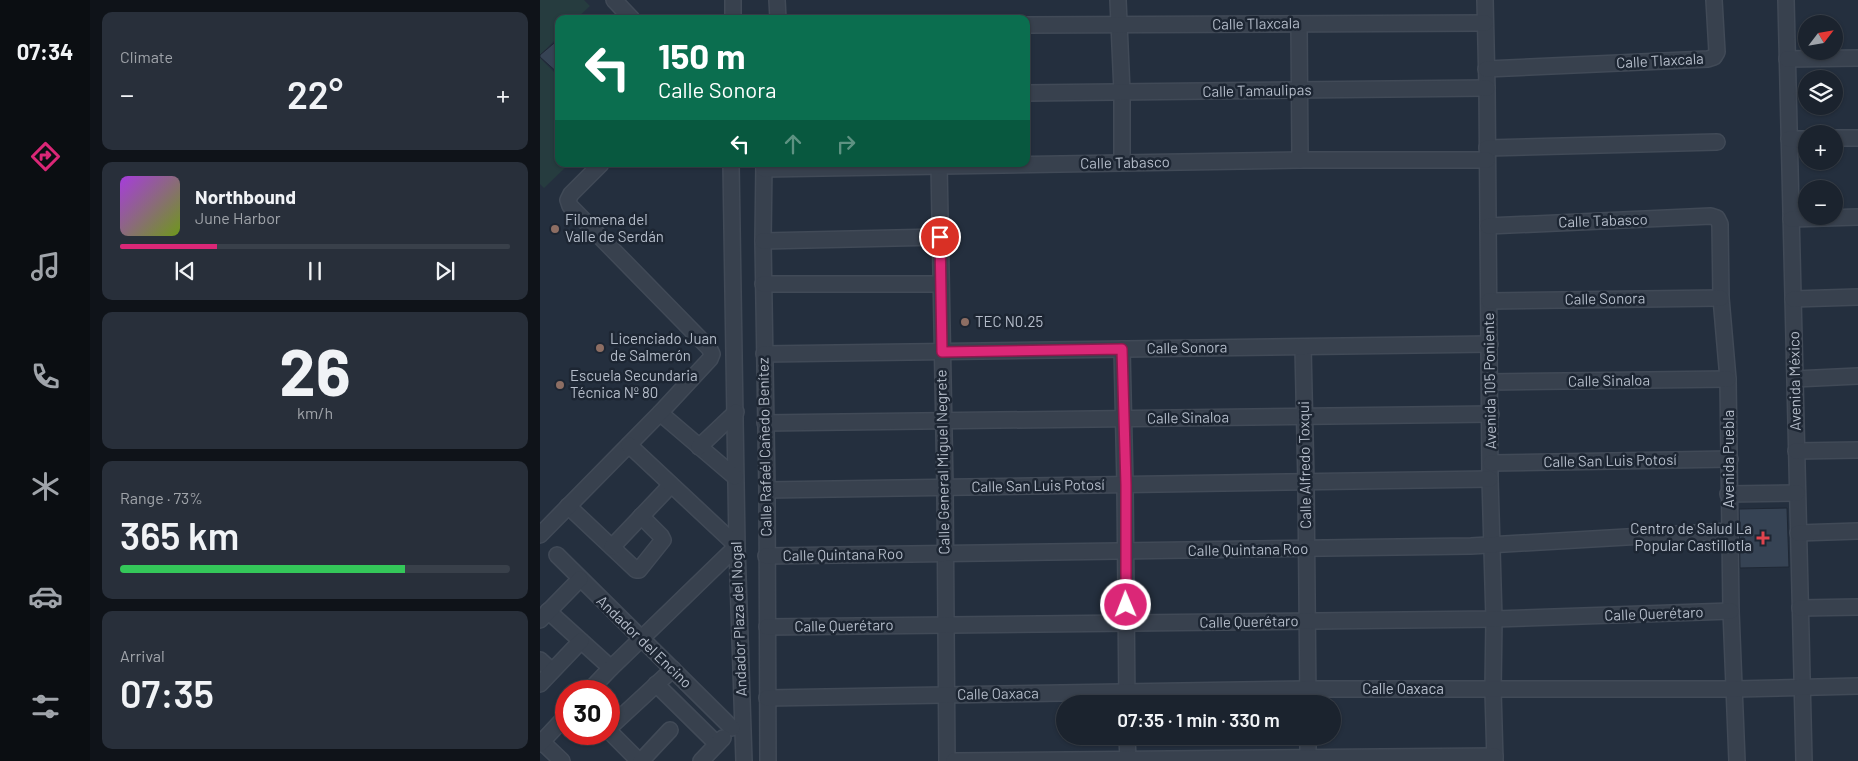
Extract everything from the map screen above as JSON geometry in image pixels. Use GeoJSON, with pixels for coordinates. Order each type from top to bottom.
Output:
{"type":"FeatureCollection","features":[{"type":"Feature","properties":{"kind":"street"},"geometry":{"type":"LineString","coordinates":[[614,0],[628,15]]}},
{"type":"Feature","properties":{"kind":"street"},"geometry":{"type":"LineString","coordinates":[[733,0],[733,15]]}},
{"type":"Feature","properties":{"kind":"street"},"geometry":{"type":"LineString","coordinates":[[777,0],[778,15]]}},
{"type":"Feature","properties":{"kind":"street"},"geometry":{"type":"LineString","coordinates":[[1118,0],[1122,92],[1122,163]]}},
{"type":"Feature","properties":{"kind":"street","name":"Avenida 105 Poniente"},"geometry":{"type":"LineString","coordinates":[[1485,0],[1488,88],[1490,480],[1495,758]]}},
{"type":"Feature","properties":{"kind":"street","name":"Calle Tlaxcala"},"geometry":{"type":"LineString","coordinates":[[1486,68],[1708,59],[1714,57],[1717,52],[1714,0]]}},
{"type":"Feature","properties":{"kind":"street","name":"Avenida México"},"geometry":{"type":"LineString","coordinates":[[1786,0],[1804,761]]}},
{"type":"Feature","properties":{"kind":"street","name":"Calle Tlaxcala"},"geometry":{"type":"LineString","coordinates":[[1030,25],[1485,23]]}},
{"type":"Feature","properties":{"kind":"street"},"geometry":{"type":"LineString","coordinates":[[1299,24],[1301,90],[1300,160]]}},
{"type":"Feature","properties":{"kind":"street"},"geometry":{"type":"LineString","coordinates":[[1787,59],[1858,58]]}},
{"type":"Feature","properties":{"kind":"street","name":"Calle Tamaulipas"},"geometry":{"type":"LineString","coordinates":[[1030,93],[1488,88]]}},
{"type":"Feature","properties":{"kind":"street"},"geometry":{"type":"LineString","coordinates":[[1843,138],[1858,138]]}},
{"type":"Feature","properties":{"kind":"street"},"geometry":{"type":"LineString","coordinates":[[1789,139],[1798,139]]}},
{"type":"Feature","properties":{"kind":"street"},"geometry":{"type":"LineString","coordinates":[[1487,154],[1717,142]]}},
{"type":"Feature","properties":{"kind":"street","name":"Calle Tabasco"},"geometry":{"type":"LineString","coordinates":[[1030,164],[1300,160],[1487,154]]}},
{"type":"Feature","properties":{"kind":"street"},"geometry":{"type":"LineString","coordinates":[[540,534],[660,413],[710,359],[712,354],[709,348],[570,206],[568,200],[570,194],[598,167]]}},
{"type":"Feature","properties":{"kind":"street","name":"Andador Plaza del Nogal"},"geometry":{"type":"LineString","coordinates":[[731,167],[737,546],[744,761]]}},
{"type":"Feature","properties":{"kind":"street","name":"Calle Rafaél Cañedo Benítez"},"geometry":{"type":"LineString","coordinates":[[764,167],[763,284],[764,423],[767,490],[768,761]]}},
{"type":"Feature","properties":{"kind":"street","name":"Calle General Miguel Negrete"},"geometry":{"type":"LineString","coordinates":[[939,167],[942,421],[945,488],[946,761]]}},
{"type":"Feature","properties":{"kind":"street","name":"Calle Tabasco"},"geometry":{"type":"LineString","coordinates":[[1488,226],[1711,216],[1717,218]]}},
{"type":"Feature","properties":{"kind":"street"},"geometry":{"type":"LineString","coordinates":[[1791,219],[1858,217]]}},
{"type":"Feature","properties":{"kind":"street","name":"Avenida Puebla"},"geometry":{"type":"LineString","coordinates":[[1717,218],[1720,224],[1722,298],[1728,379],[1730,459],[1728,494],[1737,761]]}},
{"type":"Feature","properties":{"kind":"street"},"geometry":{"type":"LineString","coordinates":[[763,241],[940,237]]}},
{"type":"Feature","properties":{"kind":"street"},"geometry":{"type":"LineString","coordinates":[[763,284],[941,284]]}},
{"type":"Feature","properties":{"kind":"street"},"geometry":{"type":"LineString","coordinates":[[1793,299],[1858,297]]}},
{"type":"Feature","properties":{"kind":"street","name":"Calle Sonora"},"geometry":{"type":"LineString","coordinates":[[1489,300],[1722,298]]}},
{"type":"Feature","properties":{"kind":"street","name":"Calle Sonora"},"geometry":{"type":"LineString","coordinates":[[764,354],[1490,344]]}},
{"type":"Feature","properties":{"kind":"street","name":"Calle Alfredo Toxqui"},"geometry":{"type":"LineString","coordinates":[[1303,347],[1307,695]]}},
{"type":"Feature","properties":{"kind":"street"},"geometry":{"type":"LineString","coordinates":[[1122,349],[1126,485],[1127,695]]}},
{"type":"Feature","properties":{"kind":"street"},"geometry":{"type":"LineString","coordinates":[[1795,378],[1858,376]]}},
{"type":"Feature","properties":{"kind":"street","name":"Calle Sinaloa"},"geometry":{"type":"LineString","coordinates":[[1490,382],[1728,379]]}},
{"type":"Feature","properties":{"kind":"street"},"geometry":{"type":"LineString","coordinates":[[700,447],[736,412]]}},
{"type":"Feature","properties":{"kind":"street"},"geometry":{"type":"LineString","coordinates":[[660,413],[736,478]]}},
{"type":"Feature","properties":{"kind":"street","name":"Calle Sinaloa"},"geometry":{"type":"LineString","coordinates":[[764,423],[1491,414]]}},
{"type":"Feature","properties":{"kind":"street"},"geometry":{"type":"LineString","coordinates":[[599,680],[737,546],[629,445]]}},
{"type":"Feature","properties":{"kind":"street"},"geometry":{"type":"LineString","coordinates":[[1796,451],[1858,450]]}},
{"type":"Feature","properties":{"kind":"street","name":"Calle San Luis Potosí"},"geometry":{"type":"LineString","coordinates":[[1491,463],[1730,459]]}},
{"type":"Feature","properties":{"kind":"street","name":"Calle San Luis Potosí"},"geometry":{"type":"LineString","coordinates":[[767,490],[1490,480]]}},
{"type":"Feature","properties":{"kind":"street"},"geometry":{"type":"LineString","coordinates":[[612,547],[671,484]]}},
{"type":"Feature","properties":{"kind":"street"},"geometry":{"type":"LineString","coordinates":[[1728,494],[1798,493]]}},
{"type":"Feature","properties":{"kind":"street"},"geometry":{"type":"LineString","coordinates":[[568,506],[636,570],[639,570],[663,540],[641,516]]}},
{"type":"Feature","properties":{"kind":"street","name":"Calle Quintana Roo"},"geometry":{"type":"LineString","coordinates":[[766,556],[1492,545],[1729,531]]}},
{"type":"Feature","properties":{"kind":"street"},"geometry":{"type":"LineString","coordinates":[[1798,533],[1858,531]]}},
{"type":"Feature","properties":{"kind":"street","name":"Andador del Encino"},"geometry":{"type":"LineString","coordinates":[[557,555],[732,728]]}},
{"type":"Feature","properties":{"kind":"street"},"geometry":{"type":"LineString","coordinates":[[580,579],[544,615],[581,641],[610,668]]}},
{"type":"Feature","properties":{"kind":"street"},"geometry":{"type":"LineString","coordinates":[[1800,608],[1858,607]]}},
{"type":"Feature","properties":{"kind":"street","name":"Calle Querétaro"},"geometry":{"type":"LineString","coordinates":[[767,627],[1494,620],[1731,611]]}},
{"type":"Feature","properties":{"kind":"street"},"geometry":{"type":"LineString","coordinates":[[540,684],[581,641]]}},
{"type":"Feature","properties":{"kind":"street"},"geometry":{"type":"LineString","coordinates":[[540,660],[552,671]]}},
{"type":"Feature","properties":{"kind":"street"},"geometry":{"type":"LineString","coordinates":[[620,719],[673,669]]}},
{"type":"Feature","properties":{"kind":"street"},"geometry":{"type":"LineString","coordinates":[[656,684],[717,744]]}},
{"type":"Feature","properties":{"kind":"street","name":"Calle Oaxaca"},"geometry":{"type":"LineString","coordinates":[[1338,695],[1493,690],[1734,690],[1858,686]]}},
{"type":"Feature","properties":{"kind":"street","name":"Calle Oaxaca"},"geometry":{"type":"LineString","coordinates":[[767,698],[946,695],[1056,697]]}},
{"type":"Feature","properties":{"kind":"street"},"geometry":{"type":"LineString","coordinates":[[701,761],[742,716]]}},
{"type":"Feature","properties":{"kind":"street"},"geometry":{"type":"LineString","coordinates":[[555,727],[541,742],[562,761]]}},
{"type":"Feature","properties":{"kind":"street"},"geometry":{"type":"LineString","coordinates":[[620,741],[640,761],[670,730]]}},
{"type":"Feature","properties":{"kind":"street"},"geometry":{"type":"LineString","coordinates":[[1127,745],[1128,760]]}},
{"type":"Feature","properties":{"kind":"street"},"geometry":{"type":"LineString","coordinates":[[1308,745],[1308,759]]}},
{"type":"Feature","properties":{"kind":"street"},"geometry":{"type":"LineString","coordinates":[[954,761],[1495,758]]}},
{"type":"Feature","properties":{"kind":"green space"},"geometry":{"type":"Polygon","coordinates":[[[540,0],[584,0],[590,6],[580,15],[555,15],[555,40],[540,55],[540,0]]]}},
{"type":"Feature","properties":{"kind":"green space"},"geometry":{"type":"Polygon","coordinates":[[[540,58],[555,73],[555,167],[566,167],[544,188],[540,184],[540,58]]]}},
{"type":"Feature","properties":{"kind":"building"},"geometry":{"type":"Polygon","coordinates":[[[555,42],[555,70],[540,57],[555,42]]]}},
{"type":"Feature","properties":{"kind":"building","name":"Centro de Salud La Popular Castillotla"},"geometry":{"type":"Polygon","coordinates":[[[1787,508],[1789,567],[1740,568],[1739,509],[1787,508]]]}},
{"type":"Feature","properties":{"kind":"place","name":"Filomena del Valle de Serdán"},"geometry":{"type":"Point","coordinates":[555,229]}},
{"type":"Feature","properties":{"kind":"place","name":"TEC N0.25"},"geometry":{"type":"Point","coordinates":[965,322]}},
{"type":"Feature","properties":{"kind":"place","name":"Licenciado Juan de Salmerón"},"geometry":{"type":"Point","coordinates":[600,348]}},
{"type":"Feature","properties":{"kind":"place","name":"Escuela Secundaria Técnica Nº 80"},"geometry":{"type":"Point","coordinates":[560,385]}},
{"type":"Feature","properties":{"kind":"place","name":"Centro de Salud La Popular Castillotla"},"geometry":{"type":"Point","coordinates":[1763,538]}},
{"type":"Feature","properties":{"kind":"route"},"geometry":{"type":"LineString","coordinates":[[940,237],[942,352],[1122,349],[1126,485],[1126,605]]}}]}
